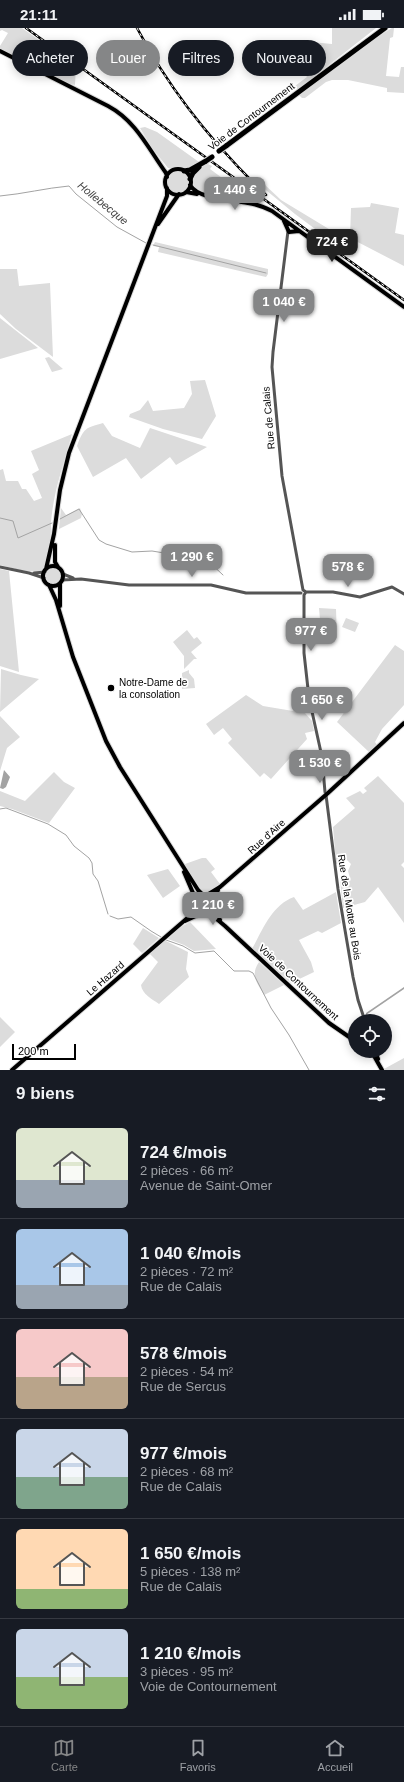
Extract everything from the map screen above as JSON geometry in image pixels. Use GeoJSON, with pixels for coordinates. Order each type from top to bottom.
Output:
{"type":"FeatureCollection","features":[{"type":"Feature","properties":{"kind":"highway","name":"Voie de Contournement"},"geometry":{"type":"LineString","coordinates":[[184,171],[190,170],[212,157],[385,28]]}},
{"type":"Feature","properties":{"kind":"highway","name":"Voie de Contournement"},"geometry":{"type":"LineString","coordinates":[[190,182],[193,173],[206,161]]}},
{"type":"Feature","properties":{"kind":"main road"},"geometry":{"type":"LineString","coordinates":[[0,51],[119,112],[140,133],[166,173],[167,177],[167,196],[69,453],[60,490],[54,534],[44,578],[49,584],[55,597],[75,661],[106,741],[120,767],[199,891],[213,901],[213,907],[204,913],[177,925]]}},
{"type":"Feature","properties":{"kind":"main road"},"geometry":{"type":"LineString","coordinates":[[154,155],[165,168],[184,171],[195,190],[202,194],[222,199],[250,203],[266,208],[291,229],[301,232],[403,307]]}},
{"type":"Feature","properties":{"kind":"main road"},"geometry":{"type":"LineString","coordinates":[[167,177],[174,170]]}},
{"type":"Feature","properties":{"kind":"main road"},"geometry":{"type":"LineString","coordinates":[[186,192],[190,182]]}},
{"type":"Feature","properties":{"kind":"main road"},"geometry":{"type":"LineString","coordinates":[[168,188],[173,193],[179,194],[192,192],[214,199],[258,207],[282,219],[291,229]]}},
{"type":"Feature","properties":{"kind":"main road"},"geometry":{"type":"LineString","coordinates":[[151,237],[163,216],[179,194]]}},
{"type":"Feature","properties":{"kind":"main road"},"geometry":{"type":"LineString","coordinates":[[54,534],[55,560],[62,574],[60,601],[63,623]]}},
{"type":"Feature","properties":{"kind":"main road"},"geometry":{"type":"LineString","coordinates":[[45,570],[51,566],[58,567]]}},
{"type":"Feature","properties":{"kind":"main road"},"geometry":{"type":"LineString","coordinates":[[49,584],[55,585],[61,581]]}},
{"type":"Feature","properties":{"kind":"main road","name":"Rue d'Aire"},"geometry":{"type":"LineString","coordinates":[[205,895],[220,887],[404,723]]}},
{"type":"Feature","properties":{"kind":"main road"},"geometry":{"type":"LineString","coordinates":[[175,854],[196,900],[196,907],[192,913],[177,925]]}},
{"type":"Feature","properties":{"kind":"main road","name":"Rue d'Aire"},"geometry":{"type":"LineString","coordinates":[[213,901],[220,887]]}},
{"type":"Feature","properties":{"kind":"main road"},"geometry":{"type":"LineString","coordinates":[[196,900],[205,895]]}},
{"type":"Feature","properties":{"kind":"main road"},"geometry":{"type":"LineString","coordinates":[[196,907],[204,913]]}},
{"type":"Feature","properties":{"kind":"main road","name":"Voie de Contournement"},"geometry":{"type":"LineString","coordinates":[[213,907],[225,926]]}},
{"type":"Feature","properties":{"kind":"main road","name":"Voie de Contournement"},"geometry":{"type":"LineString","coordinates":[[204,913],[212,915],[225,926],[327,1021],[348,1036]]}},
{"type":"Feature","properties":{"kind":"main road","name":"Le Hazard"},"geometry":{"type":"LineString","coordinates":[[13,1070],[177,925]]}},
{"type":"Feature","properties":{"kind":"main road"},"geometry":{"type":"LineString","coordinates":[[375,1058],[382,1069]]}},
{"type":"Feature","properties":{"kind":"main road"},"geometry":{"type":"LineString","coordinates":[[378,1058],[382,1069]]}},
{"type":"Feature","properties":{"kind":"street","name":"Rue de Calais"},"geometry":{"type":"LineString","coordinates":[[291,229],[286,242],[272,367],[282,476],[304,593],[304,655],[309,698],[322,757],[326,793]]}},
{"type":"Feature","properties":{"kind":"street"},"geometry":{"type":"LineString","coordinates":[[0,567],[29,573],[44,578]]}},
{"type":"Feature","properties":{"kind":"street"},"geometry":{"type":"LineString","coordinates":[[29,573],[45,570]]}},
{"type":"Feature","properties":{"kind":"street"},"geometry":{"type":"LineString","coordinates":[[62,574],[81,579],[129,585],[214,585],[246,593],[328,592],[360,597],[392,587],[404,594]]}},
{"type":"Feature","properties":{"kind":"street"},"geometry":{"type":"LineString","coordinates":[[61,581],[81,579]]}},
{"type":"Feature","properties":{"kind":"street","name":"Rue de la Motte au Bois"},"geometry":{"type":"LineString","coordinates":[[326,793],[354,983],[363,1014]]}},
{"type":"Feature","properties":{"kind":"shaded area"},"geometry":{"type":"Polygon","coordinates":[[[0,28],[22,28],[39,40],[12,40],[12,55],[0,49],[0,46],[8,33],[2,30],[0,31],[0,28]]]}},
{"type":"Feature","properties":{"kind":"shaded area"},"geometry":{"type":"Polygon","coordinates":[[[332,28],[376,28],[326,67],[326,43],[332,44],[332,28]]]}},
{"type":"Feature","properties":{"kind":"shaded area"},"geometry":{"type":"Polygon","coordinates":[[[394,28],[393,37],[390,38],[386,76],[399,77],[401,67],[404,67],[404,93],[387,92],[387,88],[348,80],[332,80],[326,82],[305,98],[302,98],[299,95],[326,76],[369,42],[394,28]]]}},
{"type":"Feature","properties":{"kind":"shaded area"},"geometry":{"type":"Polygon","coordinates":[[[52,76],[75,76],[75,85],[65,83],[52,76]]]}},
{"type":"Feature","properties":{"kind":"shaded area"},"geometry":{"type":"Polygon","coordinates":[[[306,76],[315,76],[297,90],[295,86],[307,77],[306,76]]]}},
{"type":"Feature","properties":{"kind":"shaded area"},"geometry":{"type":"Polygon","coordinates":[[[145,127],[157,132],[199,162],[190,168],[168,168],[152,148],[140,128],[145,127]]]}},
{"type":"Feature","properties":{"kind":"shaded area"},"geometry":{"type":"Polygon","coordinates":[[[206,163],[212,166],[210,169],[252,200],[225,198],[203,193],[197,190],[193,183],[194,175],[198,169],[206,163]]]}},
{"type":"Feature","properties":{"kind":"shaded area"},"geometry":{"type":"Polygon","coordinates":[[[178,171],[186,174],[189,182],[186,190],[178,193],[170,190],[167,182],[170,174],[178,171]]]}},
{"type":"Feature","properties":{"kind":"shaded area"},"geometry":{"type":"Polygon","coordinates":[[[264,184],[281,200],[357,246],[350,255],[295,214],[261,186],[264,184]]]}},
{"type":"Feature","properties":{"kind":"shaded area"},"geometry":{"type":"Polygon","coordinates":[[[371,203],[399,208],[395,233],[404,235],[404,266],[350,238],[351,208],[370,207],[371,203]]]}},
{"type":"Feature","properties":{"kind":"shaded area"},"geometry":{"type":"Polygon","coordinates":[[[155,242],[268,269],[268,274],[266,277],[158,252],[159,247],[153,246],[155,242]]]}},
{"type":"Feature","properties":{"kind":"shaded area"},"geometry":{"type":"Polygon","coordinates":[[[0,269],[17,269],[19,286],[50,283],[53,357],[16,329],[0,314],[0,269]]]}},
{"type":"Feature","properties":{"kind":"shaded area"},"geometry":{"type":"Polygon","coordinates":[[[0,318],[38,348],[0,359],[0,318]]]}},
{"type":"Feature","properties":{"kind":"shaded area"},"geometry":{"type":"Polygon","coordinates":[[[49,357],[63,369],[52,372],[45,358],[49,357]]]}},
{"type":"Feature","properties":{"kind":"shaded area"},"geometry":{"type":"Polygon","coordinates":[[[205,380],[216,416],[202,439],[163,429],[129,417],[130,414],[140,410],[148,400],[153,411],[184,408],[192,394],[190,381],[205,380]]]}},
{"type":"Feature","properties":{"kind":"shaded area"},"geometry":{"type":"Polygon","coordinates":[[[103,423],[112,436],[140,448],[150,428],[207,447],[176,465],[170,457],[141,479],[126,458],[93,477],[77,446],[81,436],[86,430],[92,426],[103,423]]]}},
{"type":"Feature","properties":{"kind":"shaded area"},"geometry":{"type":"Polygon","coordinates":[[[72,434],[54,501],[49,556],[45,567],[42,570],[33,572],[0,565],[0,470],[3,469],[6,481],[18,481],[22,489],[26,489],[34,501],[42,498],[32,474],[39,470],[31,451],[72,434]]]}},
{"type":"Feature","properties":{"kind":"shaded area"},"geometry":{"type":"Polygon","coordinates":[[[61,508],[66,515],[80,508],[82,514],[81,518],[59,529],[61,508]]]}},
{"type":"Feature","properties":{"kind":"shaded area"},"geometry":{"type":"Polygon","coordinates":[[[53,568],[60,573],[61,576],[56,583],[53,584],[46,579],[45,576],[50,569],[53,568]]]}},
{"type":"Feature","properties":{"kind":"shaded area"},"geometry":{"type":"Polygon","coordinates":[[[0,569],[9,571],[19,672],[0,666],[0,569]]]}},
{"type":"Feature","properties":{"kind":"shaded area"},"geometry":{"type":"Polygon","coordinates":[[[319,608],[336,609],[337,638],[322,644],[319,608]]]}},
{"type":"Feature","properties":{"kind":"shaded area"},"geometry":{"type":"Polygon","coordinates":[[[346,618],[359,623],[355,632],[342,627],[346,618]]]}},
{"type":"Feature","properties":{"kind":"shaded area"},"geometry":{"type":"Polygon","coordinates":[[[187,630],[194,639],[197,637],[202,643],[191,652],[197,659],[194,659],[184,669],[184,656],[173,642],[187,630]]]}},
{"type":"Feature","properties":{"kind":"shaded area"},"geometry":{"type":"Polygon","coordinates":[[[395,645],[404,651],[404,705],[382,729],[375,742],[377,745],[369,752],[337,722],[395,645]]]}},
{"type":"Feature","properties":{"kind":"shaded area"},"geometry":{"type":"Polygon","coordinates":[[[1,669],[39,679],[0,712],[1,669]]]}},
{"type":"Feature","properties":{"kind":"shaded area"},"geometry":{"type":"Polygon","coordinates":[[[189,670],[189,673],[194,679],[195,688],[182,689],[182,673],[189,670]]]}},
{"type":"Feature","properties":{"kind":"shaded area"},"geometry":{"type":"Polygon","coordinates":[[[246,695],[263,706],[305,713],[312,721],[314,731],[305,733],[307,739],[271,779],[264,773],[260,777],[228,743],[232,739],[223,728],[214,735],[206,724],[246,695]]]}},
{"type":"Feature","properties":{"kind":"shaded area"},"geometry":{"type":"Polygon","coordinates":[[[0,716],[20,737],[7,748],[0,771],[0,716]]]}},
{"type":"Feature","properties":{"kind":"shaded area"},"geometry":{"type":"Polygon","coordinates":[[[4,770],[10,777],[6,787],[3,789],[0,788],[4,770]]]}},
{"type":"Feature","properties":{"kind":"shaded area"},"geometry":{"type":"Polygon","coordinates":[[[54,772],[64,782],[75,788],[49,823],[0,806],[0,791],[25,801],[54,772]]]}},
{"type":"Feature","properties":{"kind":"shaded area"},"geometry":{"type":"Polygon","coordinates":[[[378,776],[404,803],[404,862],[401,865],[404,868],[404,923],[378,887],[365,902],[343,908],[340,880],[350,878],[348,871],[351,864],[347,860],[336,864],[333,827],[355,808],[346,798],[360,791],[363,794],[367,791],[364,788],[378,776]]]}},
{"type":"Feature","properties":{"kind":"shaded area"},"geometry":{"type":"Polygon","coordinates":[[[206,858],[215,869],[211,872],[220,884],[209,892],[200,891],[185,864],[206,858]]]}},
{"type":"Feature","properties":{"kind":"shaded area"},"geometry":{"type":"Polygon","coordinates":[[[168,869],[180,886],[163,898],[147,875],[168,869]]]}},
{"type":"Feature","properties":{"kind":"shaded area"},"geometry":{"type":"Polygon","coordinates":[[[336,892],[341,923],[322,933],[318,931],[299,940],[311,962],[314,972],[291,983],[252,949],[269,918],[286,901],[294,897],[303,910],[336,892]]]}},
{"type":"Feature","properties":{"kind":"shaded area"},"geometry":{"type":"Polygon","coordinates":[[[201,897],[207,897],[211,901],[211,907],[207,911],[201,911],[197,907],[197,901],[201,897]]]}},
{"type":"Feature","properties":{"kind":"shaded area"},"geometry":{"type":"Polygon","coordinates":[[[190,922],[216,949],[194,951],[184,945],[168,939],[177,929],[190,922]]]}},
{"type":"Feature","properties":{"kind":"shaded area"},"geometry":{"type":"Polygon","coordinates":[[[143,928],[159,938],[142,953],[133,944],[143,928]]]}},
{"type":"Feature","properties":{"kind":"shaded area"},"geometry":{"type":"Polygon","coordinates":[[[164,940],[188,952],[186,969],[189,977],[159,1004],[145,994],[141,985],[158,962],[149,953],[164,940]]]}},
{"type":"Feature","properties":{"kind":"shaded area"},"geometry":{"type":"Polygon","coordinates":[[[259,962],[284,985],[264,995],[257,983],[255,975],[256,967],[259,962]]]}},
{"type":"Feature","properties":{"kind":"shaded area"},"geometry":{"type":"Polygon","coordinates":[[[404,987],[404,989],[367,1014],[366,1013],[404,987]]]}},
{"type":"Feature","properties":{"kind":"shaded area"},"geometry":{"type":"Polygon","coordinates":[[[0,1017],[15,1032],[0,1047],[0,1017]]]}},
{"type":"Feature","properties":{"kind":"shaded area"},"geometry":{"type":"Polygon","coordinates":[[[404,1058],[404,1070],[384,1069],[404,1058]]]}},
{"type":"Feature","properties":{"kind":"waterway","name":"Hollebecque"},"geometry":{"type":"LineString","coordinates":[[0,196],[69,186],[76,194],[117,227],[146,243]]}},
{"type":"Feature","properties":{"kind":"waterway","name":"Hollebecque"},"geometry":{"type":"LineString","coordinates":[[153,245],[266,273]]}},
{"type":"Feature","properties":{"kind":"waterway"},"geometry":{"type":"LineString","coordinates":[[60,519],[79,509],[99,540],[106,544],[132,552],[152,551],[207,560],[223,575]]}},
{"type":"Feature","properties":{"kind":"waterway"},"geometry":{"type":"LineString","coordinates":[[0,518],[13,521],[18,538],[52,523]]}},
{"type":"Feature","properties":{"kind":"waterway"},"geometry":{"type":"LineString","coordinates":[[0,809],[6,808],[48,824],[66,835],[74,846],[89,858],[92,863],[93,874],[98,881],[108,914]]}},
{"type":"Feature","properties":{"kind":"waterway"},"geometry":{"type":"LineString","coordinates":[[110,916],[118,919],[131,917],[161,937]]}},
{"type":"Feature","properties":{"kind":"waterway"},"geometry":{"type":"LineString","coordinates":[[166,940],[183,946],[195,953],[214,951],[234,971],[249,971],[253,973],[271,1008],[289,1035],[309,1070]]}},
{"type":"Feature","properties":{"kind":"railway"},"geometry":{"type":"LineString","coordinates":[[26,28],[404,300]]}},
{"type":"Feature","properties":{"kind":"railway"},"geometry":{"type":"LineString","coordinates":[[137,28],[164,74],[195,117],[229,157],[266,195]]}},
{"type":"Feature","properties":{"kind":"place","name":"Notre-Dame de la consolation"},"geometry":{"type":"Point","coordinates":[111,688]}}]}
